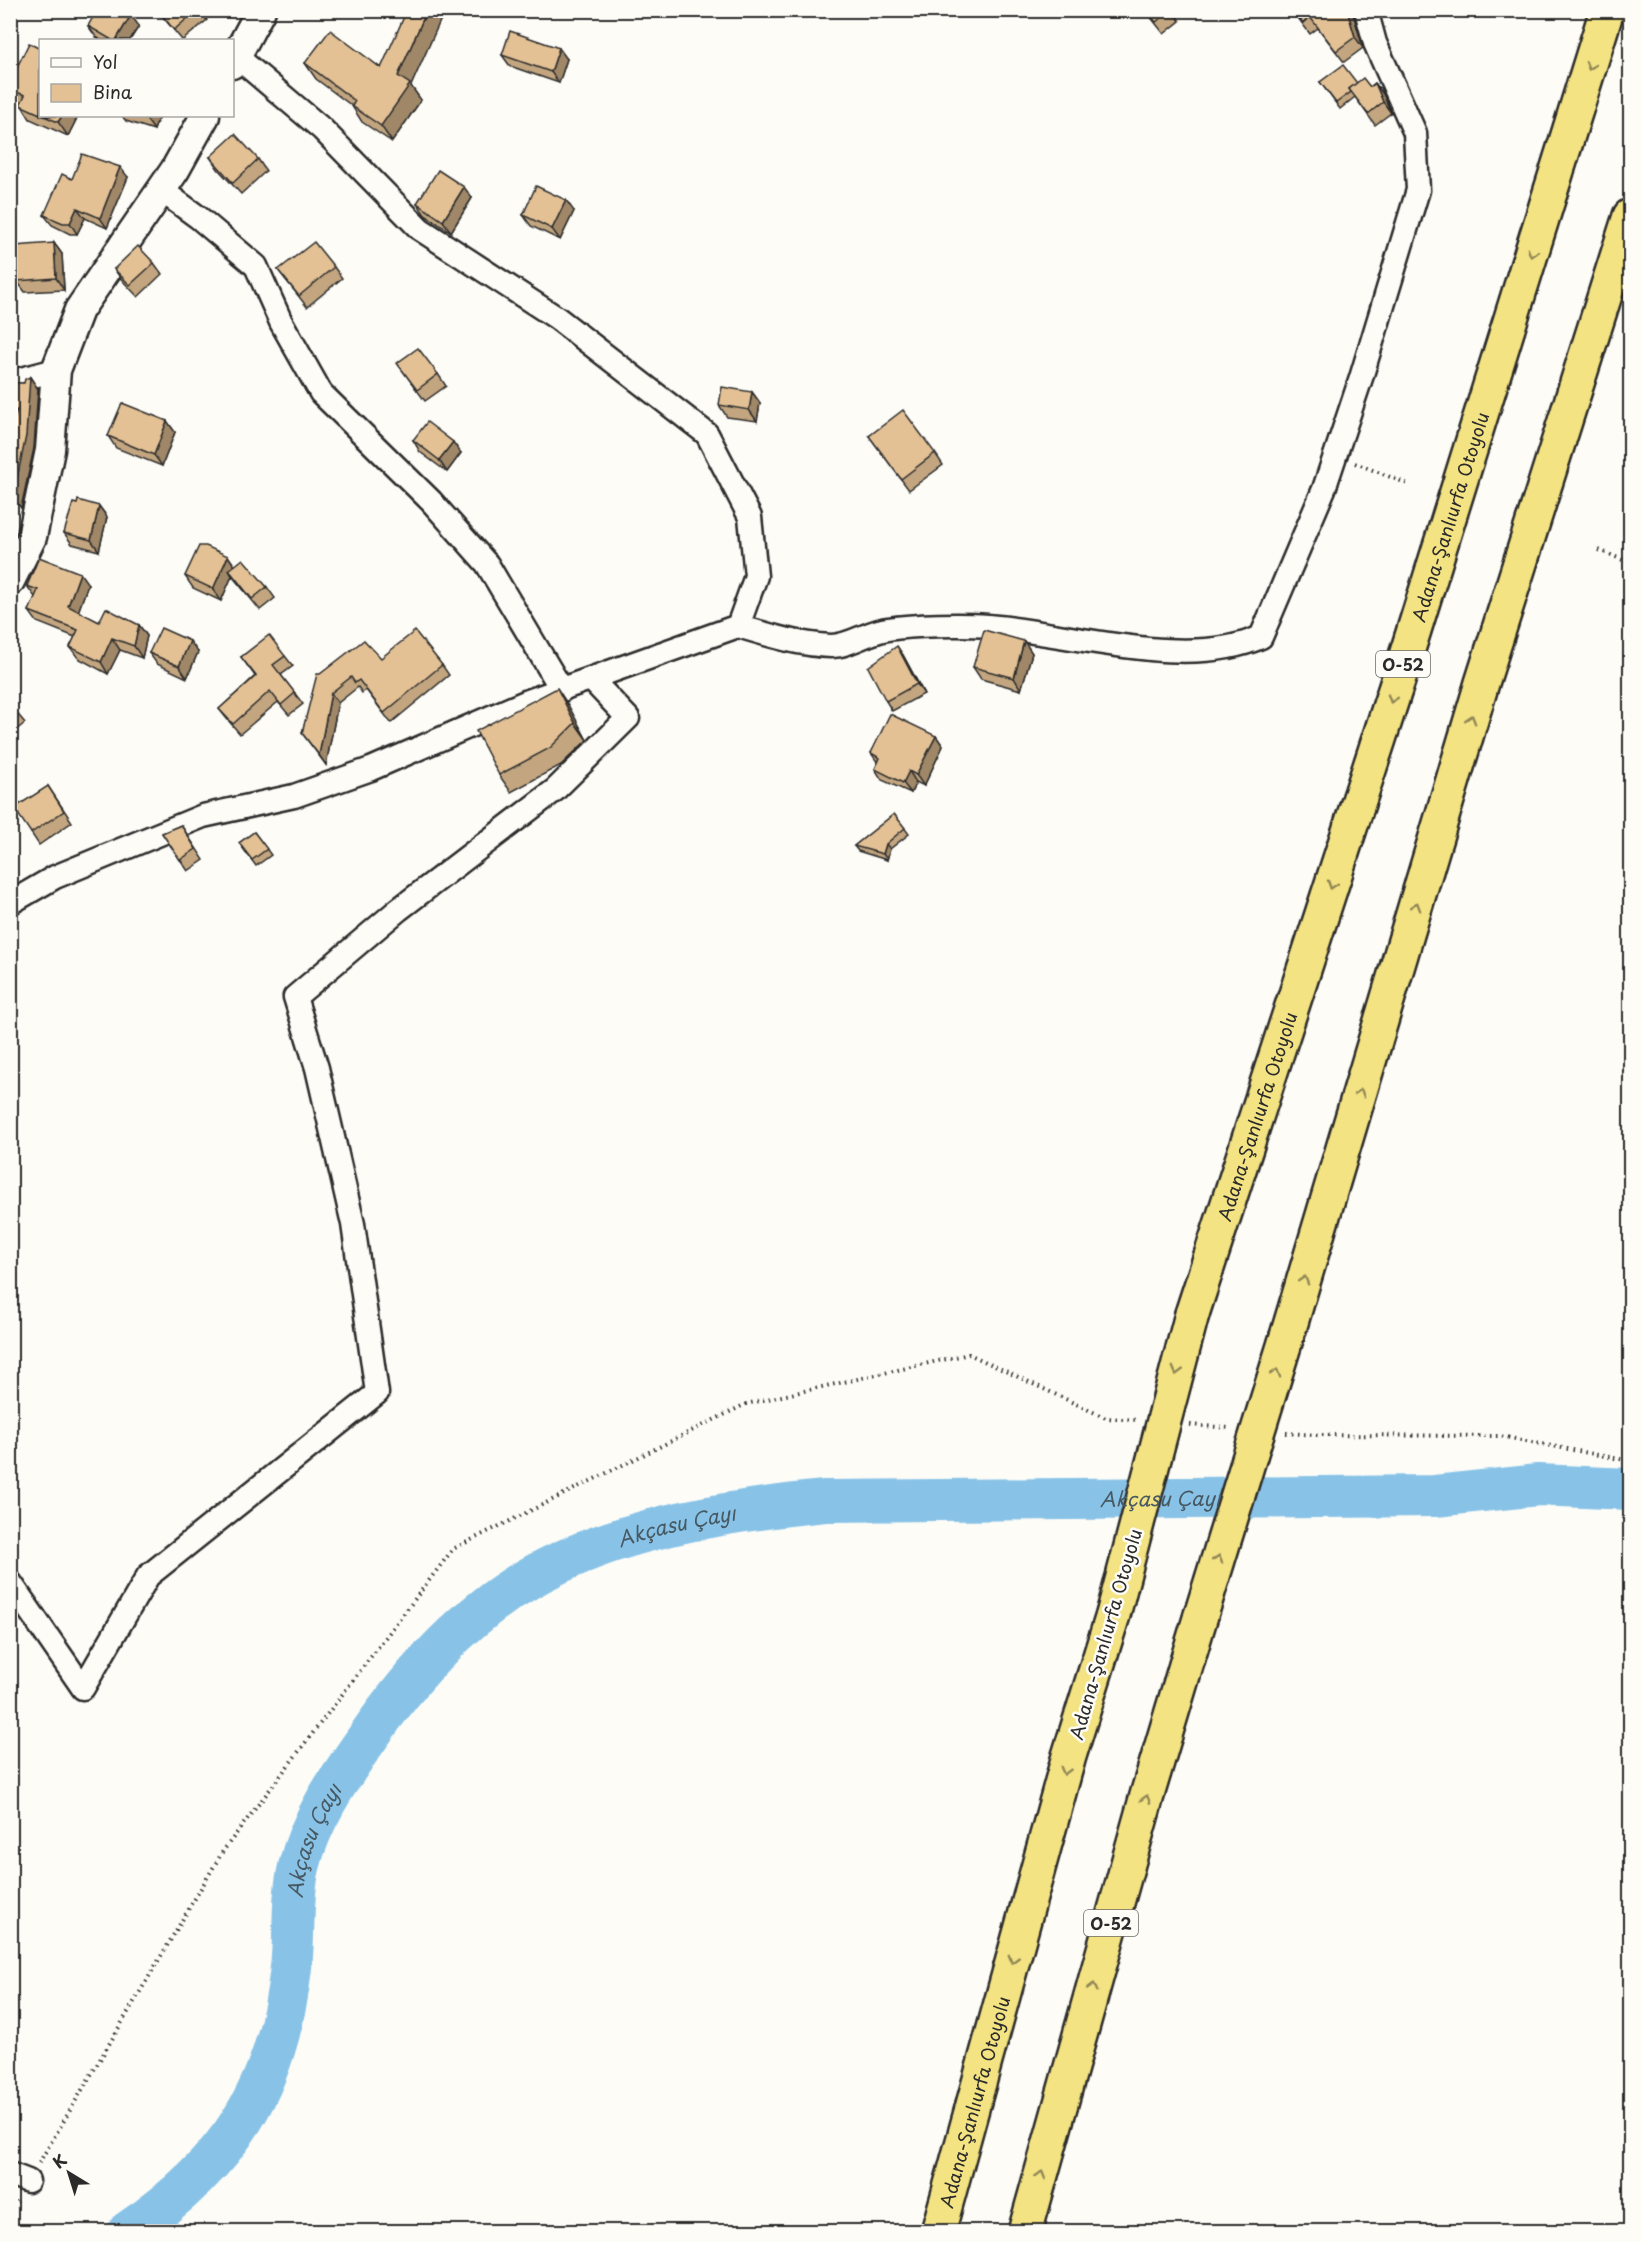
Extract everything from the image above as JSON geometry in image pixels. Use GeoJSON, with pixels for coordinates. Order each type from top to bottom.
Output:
{"type":"FeatureCollection","features":[{"type":"Feature","properties":{"kind":"highway","name":"Adana-Şanlıurfa Otoyolu"},"geometry":{"type":"LineString","coordinates":[[938,2232],[1069,1756],[1113,1615],[1192,1314],[1405,659],[1607,10]]}},
{"type":"Feature","properties":{"kind":"highway","name":"O-52"},"geometry":{"type":"LineString","coordinates":[[1025,2232],[1148,1792],[1201,1615],[1287,1336],[1482,683],[1630,216]]}},
{"type":"Feature","properties":{"kind":"street"},"geometry":{"type":"LineString","coordinates":[[261,10],[235,60],[322,129],[420,229],[557,318],[707,434],[750,517],[756,576],[738,626]]}},
{"type":"Feature","properties":{"kind":"street"},"geometry":{"type":"LineString","coordinates":[[10,903],[55,877],[202,816],[294,796],[360,773],[449,733],[738,626],[774,637],[833,646],[887,629],[987,626],[1079,641],[1180,651],[1245,644],[1262,637],[1324,489],[1418,190],[1415,133],[1375,43],[1366,10]]}},
{"type":"Feature","properties":{"kind":"street"},"geometry":{"type":"LineString","coordinates":[[10,581],[32,537],[50,450],[56,370],[79,310],[161,190],[204,117]]}},
{"type":"Feature","properties":{"kind":"street"},"geometry":{"type":"LineString","coordinates":[[161,190],[198,217],[256,266],[281,322],[321,393],[430,501],[487,564],[562,690]]}},
{"type":"Feature","properties":{"kind":"street"},"geometry":{"type":"LineString","coordinates":[[10,382],[56,370]]}},
{"type":"Feature","properties":{"kind":"street"},"geometry":{"type":"LineString","coordinates":[[10,1582],[83,1688],[148,1576],[377,1393],[353,1224],[317,1068],[295,997],[399,910],[555,790],[628,718],[591,679]]}},
{"type":"Feature","properties":{"kind":"path"},"geometry":{"type":"LineString","coordinates":[[1335,455],[1408,484]]}},
{"type":"Feature","properties":{"kind":"path"},"geometry":{"type":"LineString","coordinates":[[1599,550],[1630,563]]}},
{"type":"Feature","properties":{"kind":"path"},"geometry":{"type":"LineString","coordinates":[[10,2212],[19,2178],[223,1851],[453,1549],[746,1404],[969,1354],[1106,1418],[1141,1421]]}},
{"type":"Feature","properties":{"kind":"path"},"geometry":{"type":"LineString","coordinates":[[1188,1425],[1234,1428]]}},
{"type":"Feature","properties":{"kind":"path"},"geometry":{"type":"LineString","coordinates":[[1281,1432],[1317,1435],[1500,1436],[1630,1461]]}},
{"type":"Feature","properties":{"kind":"building"},"geometry":{"type":"Polygon","coordinates":[[[97,10],[124,10],[131,15],[117,39],[110,39],[88,26],[97,10]]]}},
{"type":"Feature","properties":{"kind":"building"},"geometry":{"type":"Polygon","coordinates":[[[158,10],[197,10],[174,30],[158,10]]]}},
{"type":"Feature","properties":{"kind":"building"},"geometry":{"type":"Polygon","coordinates":[[[407,10],[427,10],[398,76],[410,84],[381,126],[352,106],[355,101],[305,63],[330,30],[381,68],[407,10]]]}},
{"type":"Feature","properties":{"kind":"building"},"geometry":{"type":"Polygon","coordinates":[[[1146,10],[1171,10],[1156,22],[1146,10]]]}},
{"type":"Feature","properties":{"kind":"building"},"geometry":{"type":"Polygon","coordinates":[[[1293,10],[1347,10],[1355,37],[1336,51],[1310,17],[1303,23],[1293,10]]]}},
{"type":"Feature","properties":{"kind":"building"},"geometry":{"type":"Polygon","coordinates":[[[510,31],[559,48],[551,72],[502,55],[510,31]]]}},
{"type":"Feature","properties":{"kind":"building"},"geometry":{"type":"Polygon","coordinates":[[[29,43],[39,48],[39,114],[20,105],[25,95],[10,90],[10,69],[15,71],[29,43]]]}},
{"type":"Feature","properties":{"kind":"building"},"geometry":{"type":"Polygon","coordinates":[[[1343,65],[1357,83],[1349,89],[1351,92],[1336,103],[1320,82],[1343,65]]]}},
{"type":"Feature","properties":{"kind":"building"},"geometry":{"type":"Polygon","coordinates":[[[1363,78],[1370,87],[1375,83],[1383,102],[1368,114],[1349,89],[1363,78]]]}},
{"type":"Feature","properties":{"kind":"building"},"geometry":{"type":"Polygon","coordinates":[[[46,117],[61,117],[58,122],[46,117]]]}},
{"type":"Feature","properties":{"kind":"building"},"geometry":{"type":"Polygon","coordinates":[[[235,134],[258,159],[233,183],[210,157],[235,134]]]}},
{"type":"Feature","properties":{"kind":"building"},"geometry":{"type":"Polygon","coordinates":[[[82,154],[120,167],[100,218],[77,208],[70,223],[63,223],[44,215],[62,174],[72,179],[82,154]]]}},
{"type":"Feature","properties":{"kind":"building"},"geometry":{"type":"Polygon","coordinates":[[[438,170],[464,187],[443,221],[417,203],[438,170]]]}},
{"type":"Feature","properties":{"kind":"building"},"geometry":{"type":"Polygon","coordinates":[[[536,186],[566,200],[552,229],[523,215],[536,186]]]}},
{"type":"Feature","properties":{"kind":"building"},"geometry":{"type":"Polygon","coordinates":[[[314,242],[334,267],[299,296],[278,270],[314,242]]]}},
{"type":"Feature","properties":{"kind":"building"},"geometry":{"type":"Polygon","coordinates":[[[54,243],[56,278],[17,281],[14,246],[54,243]]]}},
{"type":"Feature","properties":{"kind":"building"},"geometry":{"type":"Polygon","coordinates":[[[138,246],[154,263],[130,285],[114,269],[138,246]]]}},
{"type":"Feature","properties":{"kind":"building"},"geometry":{"type":"Polygon","coordinates":[[[418,348],[438,374],[417,390],[397,363],[418,348]]]}},
{"type":"Feature","properties":{"kind":"building"},"geometry":{"type":"Polygon","coordinates":[[[30,377],[26,436],[13,497],[10,492],[10,436],[17,410],[10,414],[10,383],[24,383],[25,379],[30,377]]]}},
{"type":"Feature","properties":{"kind":"building"},"geometry":{"type":"Polygon","coordinates":[[[722,387],[752,392],[749,410],[719,405],[722,387]]]}},
{"type":"Feature","properties":{"kind":"building"},"geometry":{"type":"Polygon","coordinates":[[[122,403],[167,421],[154,455],[108,436],[122,403]]]}},
{"type":"Feature","properties":{"kind":"building"},"geometry":{"type":"Polygon","coordinates":[[[903,410],[935,453],[901,479],[869,436],[903,410]]]}},
{"type":"Feature","properties":{"kind":"building"},"geometry":{"type":"Polygon","coordinates":[[[427,422],[453,442],[439,460],[413,440],[427,422]]]}},
{"type":"Feature","properties":{"kind":"building"},"geometry":{"type":"Polygon","coordinates":[[[78,500],[99,506],[91,540],[64,533],[73,503],[77,504],[78,500]]]}},
{"type":"Feature","properties":{"kind":"building"},"geometry":{"type":"Polygon","coordinates":[[[199,546],[206,546],[228,556],[213,589],[185,576],[199,546]]]}},
{"type":"Feature","properties":{"kind":"building"},"geometry":{"type":"Polygon","coordinates":[[[39,557],[80,573],[68,606],[99,622],[106,608],[139,625],[134,646],[112,638],[101,662],[70,647],[78,630],[29,611],[38,590],[27,586],[39,557]]]}},
{"type":"Feature","properties":{"kind":"building"},"geometry":{"type":"Polygon","coordinates":[[[243,559],[267,587],[252,599],[229,570],[243,559]]]}},
{"type":"Feature","properties":{"kind":"building"},"geometry":{"type":"Polygon","coordinates":[[[161,628],[190,641],[179,666],[149,653],[161,628]]]}},
{"type":"Feature","properties":{"kind":"building"},"geometry":{"type":"Polygon","coordinates":[[[984,630],[1024,641],[1014,678],[973,667],[984,630]]]}},
{"type":"Feature","properties":{"kind":"building"},"geometry":{"type":"Polygon","coordinates":[[[415,631],[442,665],[384,713],[359,680],[355,683],[351,677],[331,693],[319,755],[302,733],[317,674],[364,640],[381,658],[415,631]]]}},
{"type":"Feature","properties":{"kind":"building"},"geometry":{"type":"Polygon","coordinates":[[[269,635],[285,656],[273,665],[295,693],[281,705],[270,691],[233,724],[219,709],[256,676],[241,657],[269,635]]]}},
{"type":"Feature","properties":{"kind":"building"},"geometry":{"type":"Polygon","coordinates":[[[897,646],[917,684],[886,701],[868,667],[897,646]]]}},
{"type":"Feature","properties":{"kind":"building"},"geometry":{"type":"Polygon","coordinates":[[[557,688],[575,723],[550,748],[499,775],[476,731],[557,688]]]}},
{"type":"Feature","properties":{"kind":"building"},"geometry":{"type":"Polygon","coordinates":[[[10,705],[17,713],[10,718],[10,705]]]}},
{"type":"Feature","properties":{"kind":"building"},"geometry":{"type":"Polygon","coordinates":[[[890,714],[936,736],[916,775],[909,771],[903,783],[875,769],[880,758],[871,753],[890,714]]]}},
{"type":"Feature","properties":{"kind":"building"},"geometry":{"type":"Polygon","coordinates":[[[48,786],[64,811],[31,833],[14,808],[48,786]]]}},
{"type":"Feature","properties":{"kind":"building"},"geometry":{"type":"Polygon","coordinates":[[[894,814],[905,828],[886,844],[883,854],[854,846],[894,814]]]}},
{"type":"Feature","properties":{"kind":"building"},"geometry":{"type":"Polygon","coordinates":[[[181,825],[196,849],[180,860],[162,833],[181,825]]]}},
{"type":"Feature","properties":{"kind":"building"},"geometry":{"type":"Polygon","coordinates":[[[254,832],[267,849],[252,860],[239,843],[254,832]]]}},
{"type":"Feature","properties":{"kind":"waterway","name":"Akçasu Çayı"},"geometry":{"type":"LineString","coordinates":[[128,2232],[194,2179],[221,2150],[243,2119],[260,2086],[274,2050],[284,2010],[291,1967],[295,1892],[299,1867],[310,1833],[335,1785],[382,1717],[437,1651],[479,1612],[502,1595],[560,1562],[596,1547],[671,1525],[749,1510],[825,1501],[1435,1496],[1538,1485],[1630,1489]]}}]}
